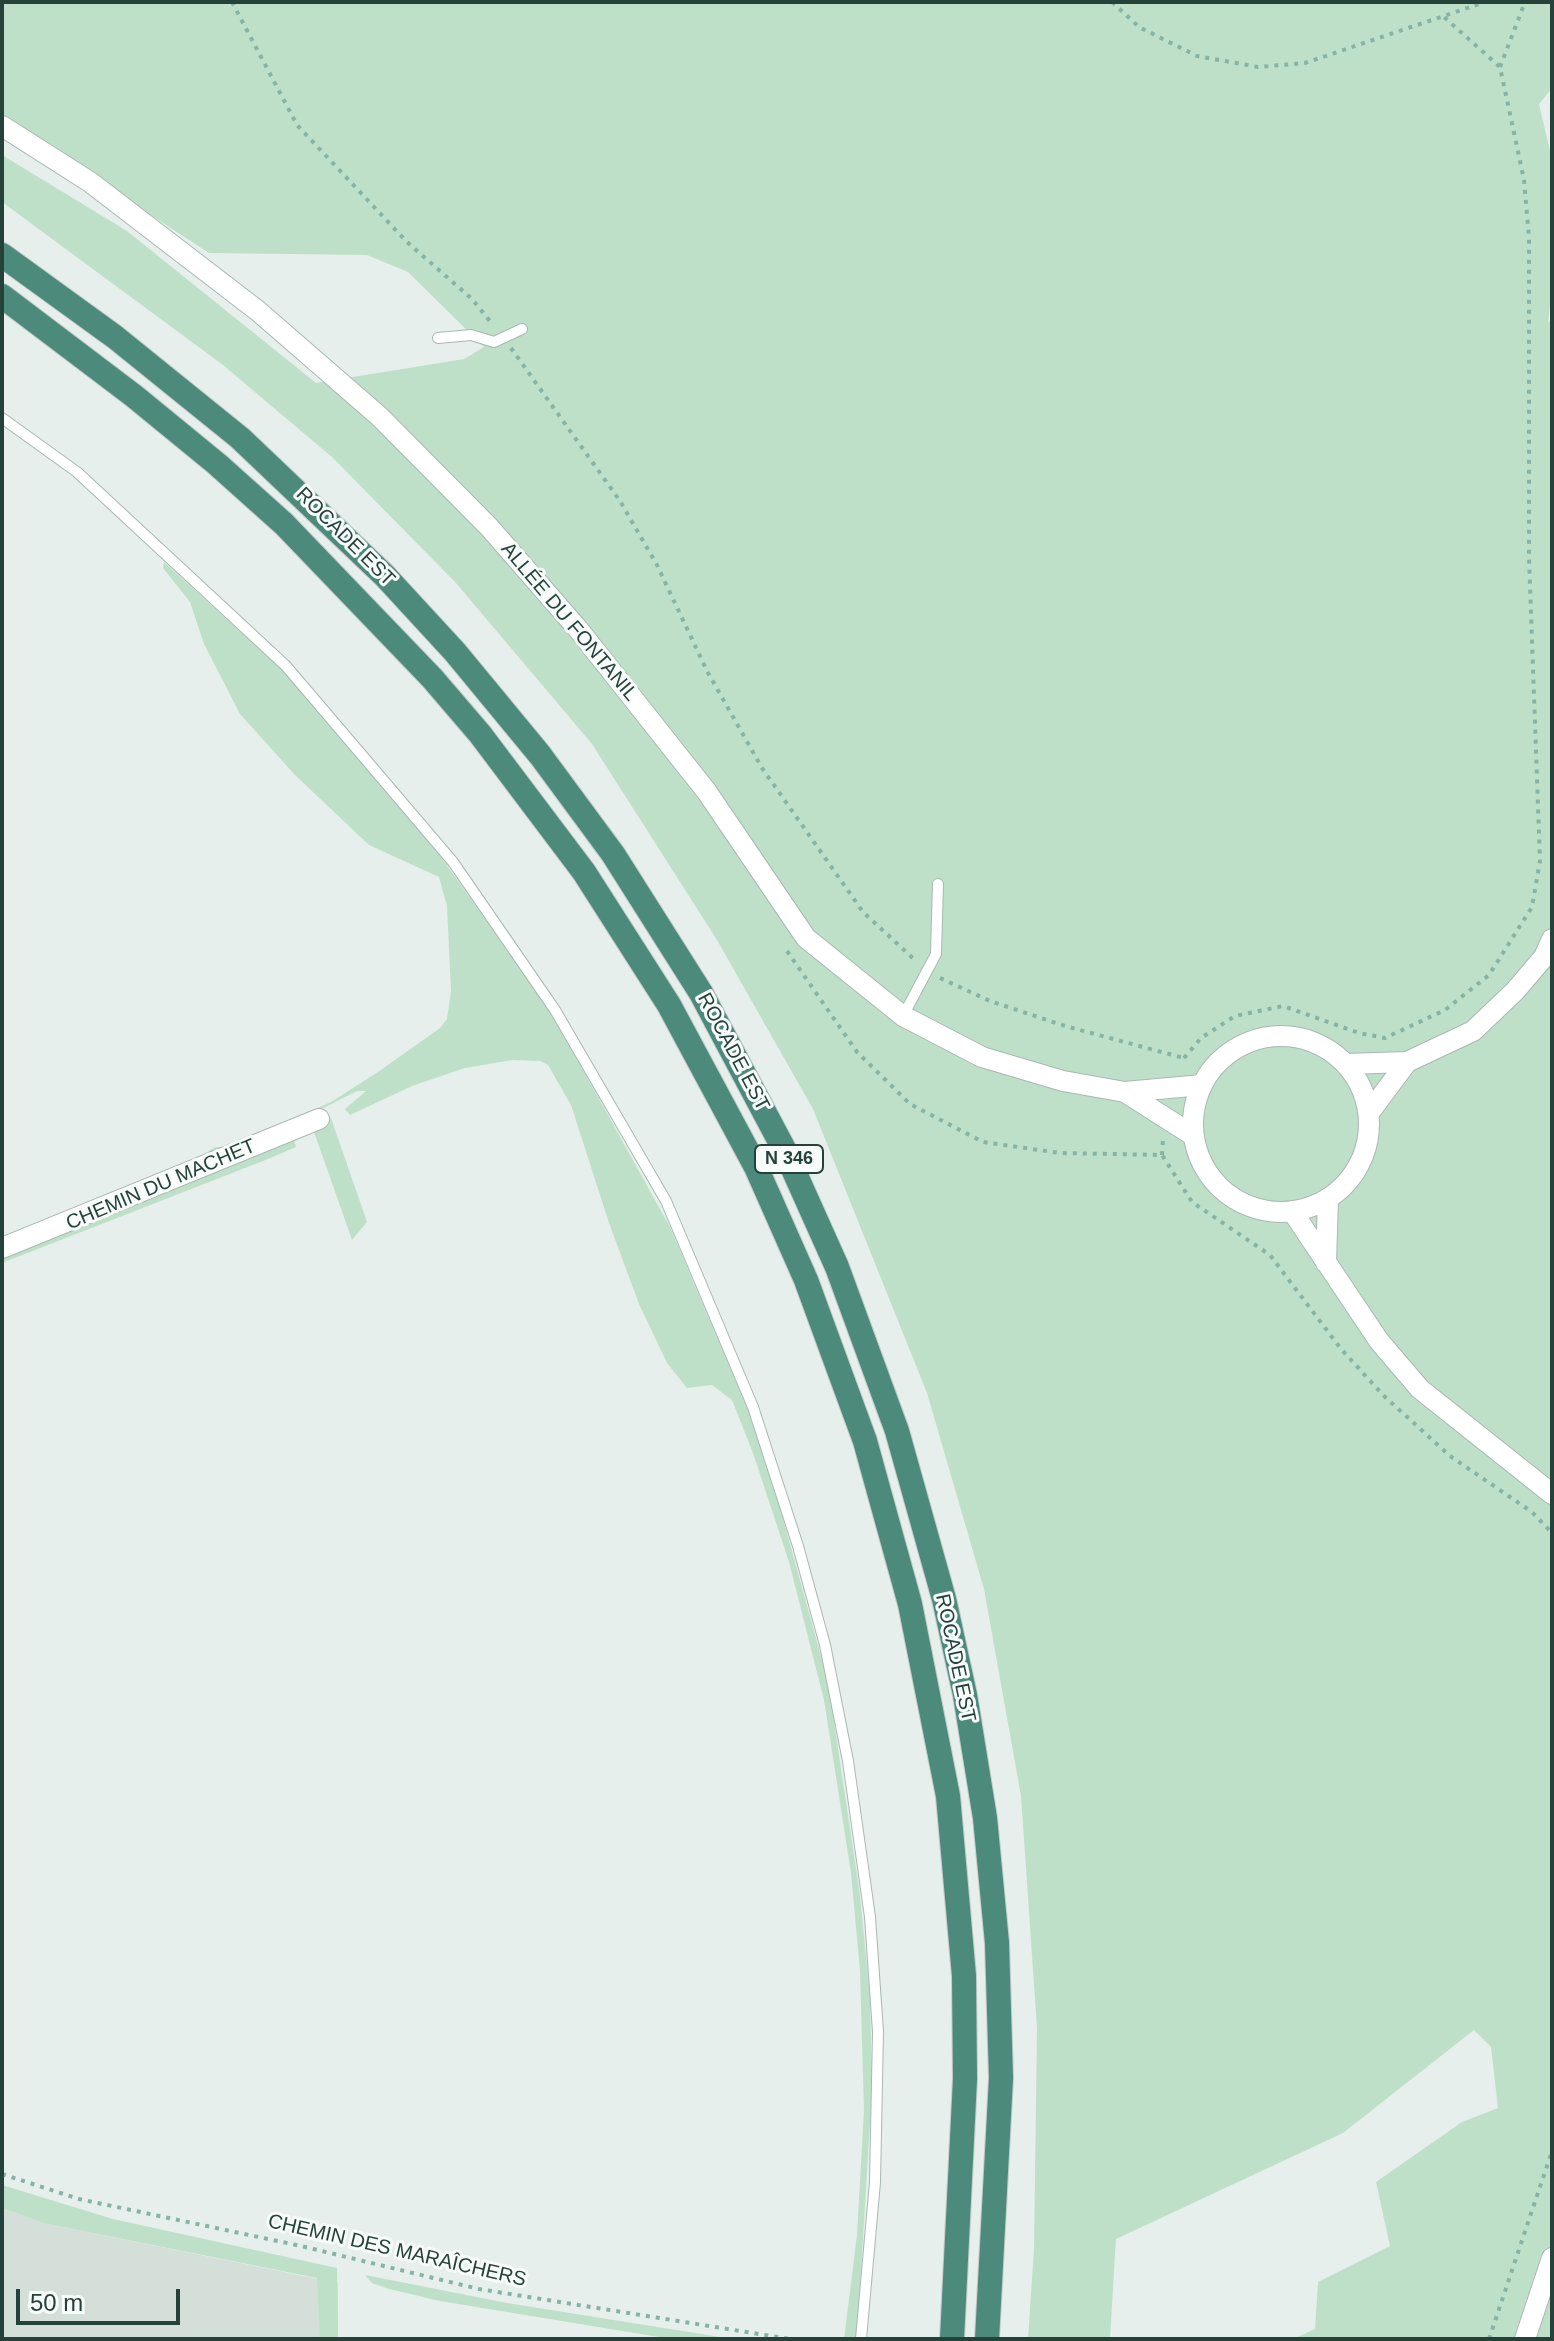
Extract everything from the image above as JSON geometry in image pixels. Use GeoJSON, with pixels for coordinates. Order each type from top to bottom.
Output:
{"type":"FeatureCollection","features":[{"type":"Feature","properties":{"kind":"highway","name":"ROCADE EST"},"geometry":{"type":"LineString","coordinates":[[2,255],[115,337],[240,438],[375,566],[455,652],[540,755],[613,854],[701,993],[785,1151],[837,1267],[897,1431],[940,1585],[965,1695],[985,1818],[997,1943],[1001,2078],[987,2339]]}},
{"type":"Feature","properties":{"kind":"highway","name":"ROCADE EST"},"geometry":{"type":"LineString","coordinates":[[2,296],[134,396],[217,464],[317,557],[432,678],[480,734],[584,872],[669,1005],[756,1167],[806,1280],[865,1441],[910,1604],[948,1796],[963,1961],[965,2050],[960,2229],[952,2339]]}},
{"type":"Feature","properties":{"kind":"street","name":"ALLÉE DU FONTANIL"},"geometry":{"type":"LineString","coordinates":[[2,126],[90,182],[246,302],[380,417],[489,527],[578,629],[707,792],[806,938],[903,1016],[982,1057],[1063,1081],[1125,1092],[1202,1085]]}},
{"type":"Feature","properties":{"kind":"street"},"geometry":{"type":"LineString","coordinates":[[1346,1064],[1407,1062],[1473,1031],[1544,957],[1552,939]]}},
{"type":"Feature","properties":{"kind":"street"},"geometry":{"type":"LineString","coordinates":[[1268,1037],[1297,1037],[1324,1046],[1346,1064],[1361,1087],[1369,1113],[1368,1138],[1361,1161],[1347,1182],[1328,1198],[1292,1211],[1264,1210],[1239,1201],[1217,1184],[1202,1162],[1194,1136],[1194,1110],[1202,1085],[1218,1062],[1241,1045],[1268,1037]]}},
{"type":"Feature","properties":{"kind":"street"},"geometry":{"type":"LineString","coordinates":[[1369,1113],[1407,1062]]}},
{"type":"Feature","properties":{"kind":"street","name":"ALLÉE DU FONTANIL"},"geometry":{"type":"LineString","coordinates":[[1125,1092],[1164,1120],[1194,1136]]}},
{"type":"Feature","properties":{"kind":"street","name":"CHEMIN DU MACHET"},"geometry":{"type":"LineString","coordinates":[[2,1248],[319,1119]]}},
{"type":"Feature","properties":{"kind":"street"},"geometry":{"type":"LineString","coordinates":[[1326,1263],[1328,1198]]}},
{"type":"Feature","properties":{"kind":"street"},"geometry":{"type":"LineString","coordinates":[[1292,1211],[1379,1341],[1420,1389],[1552,1494]]}},
{"type":"Feature","properties":{"kind":"street"},"geometry":{"type":"LineString","coordinates":[[1525,2339],[1552,2258]]}},
{"type":"Feature","properties":{"kind":"lane"},"geometry":{"type":"LineString","coordinates":[[438,338],[471,335],[494,342],[522,329]]}},
{"type":"Feature","properties":{"kind":"lane"},"geometry":{"type":"LineString","coordinates":[[2,418],[77,472],[286,666],[453,862],[555,1010],[666,1201],[753,1407],[794,1532],[825,1645],[848,1761],[870,1917],[878,2032],[875,2182],[861,2339]]}},
{"type":"Feature","properties":{"kind":"lane"},"geometry":{"type":"LineString","coordinates":[[903,1016],[936,954],[938,884]]}},
{"type":"Feature","properties":{"kind":"path"},"geometry":{"type":"LineString","coordinates":[[232,2],[297,125],[407,242],[472,299],[620,501],[657,565],[707,671],[762,768],[863,912],[928,972],[990,1001],[1184,1058]]}},
{"type":"Feature","properties":{"kind":"path"},"geometry":{"type":"LineString","coordinates":[[1112,2],[1139,27],[1197,56],[1258,67],[1305,63],[1485,2]]}},
{"type":"Feature","properties":{"kind":"path"},"geometry":{"type":"LineString","coordinates":[[1172,1086],[1184,1058],[1201,1038],[1235,1016],[1274,1007],[1303,1011],[1359,1033],[1385,1038],[1445,1010],[1489,975],[1532,907],[1540,861],[1529,558],[1529,238],[1524,180],[1500,67],[1525,2]]}},
{"type":"Feature","properties":{"kind":"path"},"geometry":{"type":"LineString","coordinates":[[1444,17],[1500,67]]}},
{"type":"Feature","properties":{"kind":"path"},"geometry":{"type":"LineString","coordinates":[[785,947],[857,1052],[910,1104],[983,1142],[1060,1153],[1162,1155]]}},
{"type":"Feature","properties":{"kind":"path"},"geometry":{"type":"LineString","coordinates":[[1164,1120],[1162,1155],[1192,1202],[1270,1255],[1341,1349],[1384,1396],[1450,1456],[1532,1512],[1552,1533]]}},
{"type":"Feature","properties":{"kind":"path"},"geometry":{"type":"LineString","coordinates":[[1489,2339],[1552,2151]]}},
{"type":"Feature","properties":{"kind":"path","name":"CHEMIN DES MARAÎCHERS"},"geometry":{"type":"LineString","coordinates":[[2,2174],[79,2199],[301,2246],[479,2289],[790,2339]]}},
{"type":"Feature","properties":{"kind":"shaded area"},"geometry":{"type":"Polygon","coordinates":[[[2,2208],[43,2223],[338,2283],[338,2339],[2,2339],[2,2208]]]}},
{"type":"Feature","properties":{"kind":"green space"},"geometry":{"type":"Polygon","coordinates":[[[2,2],[1552,2],[1552,88],[1539,104],[1552,159],[1552,288],[1548,323],[1552,319],[1552,2339],[1293,2339],[1315,2329],[1318,2282],[1390,2246],[1376,2182],[1462,2122],[1498,2108],[1491,2047],[1474,2030],[1343,2133],[1116,2239],[1110,2339],[1028,2339],[1034,2249],[1037,2028],[1021,1796],[984,1589],[927,1393],[813,1109],[717,940],[592,744],[456,583],[333,458],[223,365],[2,202],[2,155],[127,231],[316,383],[464,359],[484,347],[408,272],[367,255],[209,253],[2,118],[2,2]]]}},
{"type":"Feature","properties":{"kind":"green space"},"geometry":{"type":"Polygon","coordinates":[[[164,562],[280,668],[346,740],[437,851],[552,1014],[670,1227],[762,1442],[828,1682],[860,1895],[870,1998],[872,2089],[857,2339],[844,2339],[857,2235],[864,2110],[860,1971],[851,1873],[824,1700],[789,1562],[753,1453],[732,1400],[712,1385],[687,1388],[667,1363],[639,1304],[571,1105],[548,1065],[540,1061],[512,1060],[465,1068],[412,1086],[350,1115],[345,1109],[366,1091],[357,1091],[308,1116],[191,1162],[215,1147],[229,1147],[331,1102],[378,1072],[440,1028],[447,1019],[451,991],[447,906],[439,877],[369,845],[295,775],[240,714],[204,644],[190,602],[163,568],[164,562]]]}},
{"type":"Feature","properties":{"kind":"green space"},"geometry":{"type":"Polygon","coordinates":[[[331,1118],[367,1222],[352,1240],[313,1129],[331,1118]]]}},
{"type":"Feature","properties":{"kind":"green space"},"geometry":{"type":"Polygon","coordinates":[[[293,1136],[296,1147],[2,1263],[2,1254],[293,1136]]]}},
{"type":"Feature","properties":{"kind":"green space"},"geometry":{"type":"Polygon","coordinates":[[[2,2185],[113,2219],[337,2268],[338,2339],[320,2339],[317,2278],[43,2223],[2,2208],[2,2185]]]}},
{"type":"Feature","properties":{"kind":"green space"},"geometry":{"type":"Polygon","coordinates":[[[365,2275],[507,2303],[733,2339],[671,2339],[440,2301],[389,2289],[372,2283],[365,2275]]]}}]}
